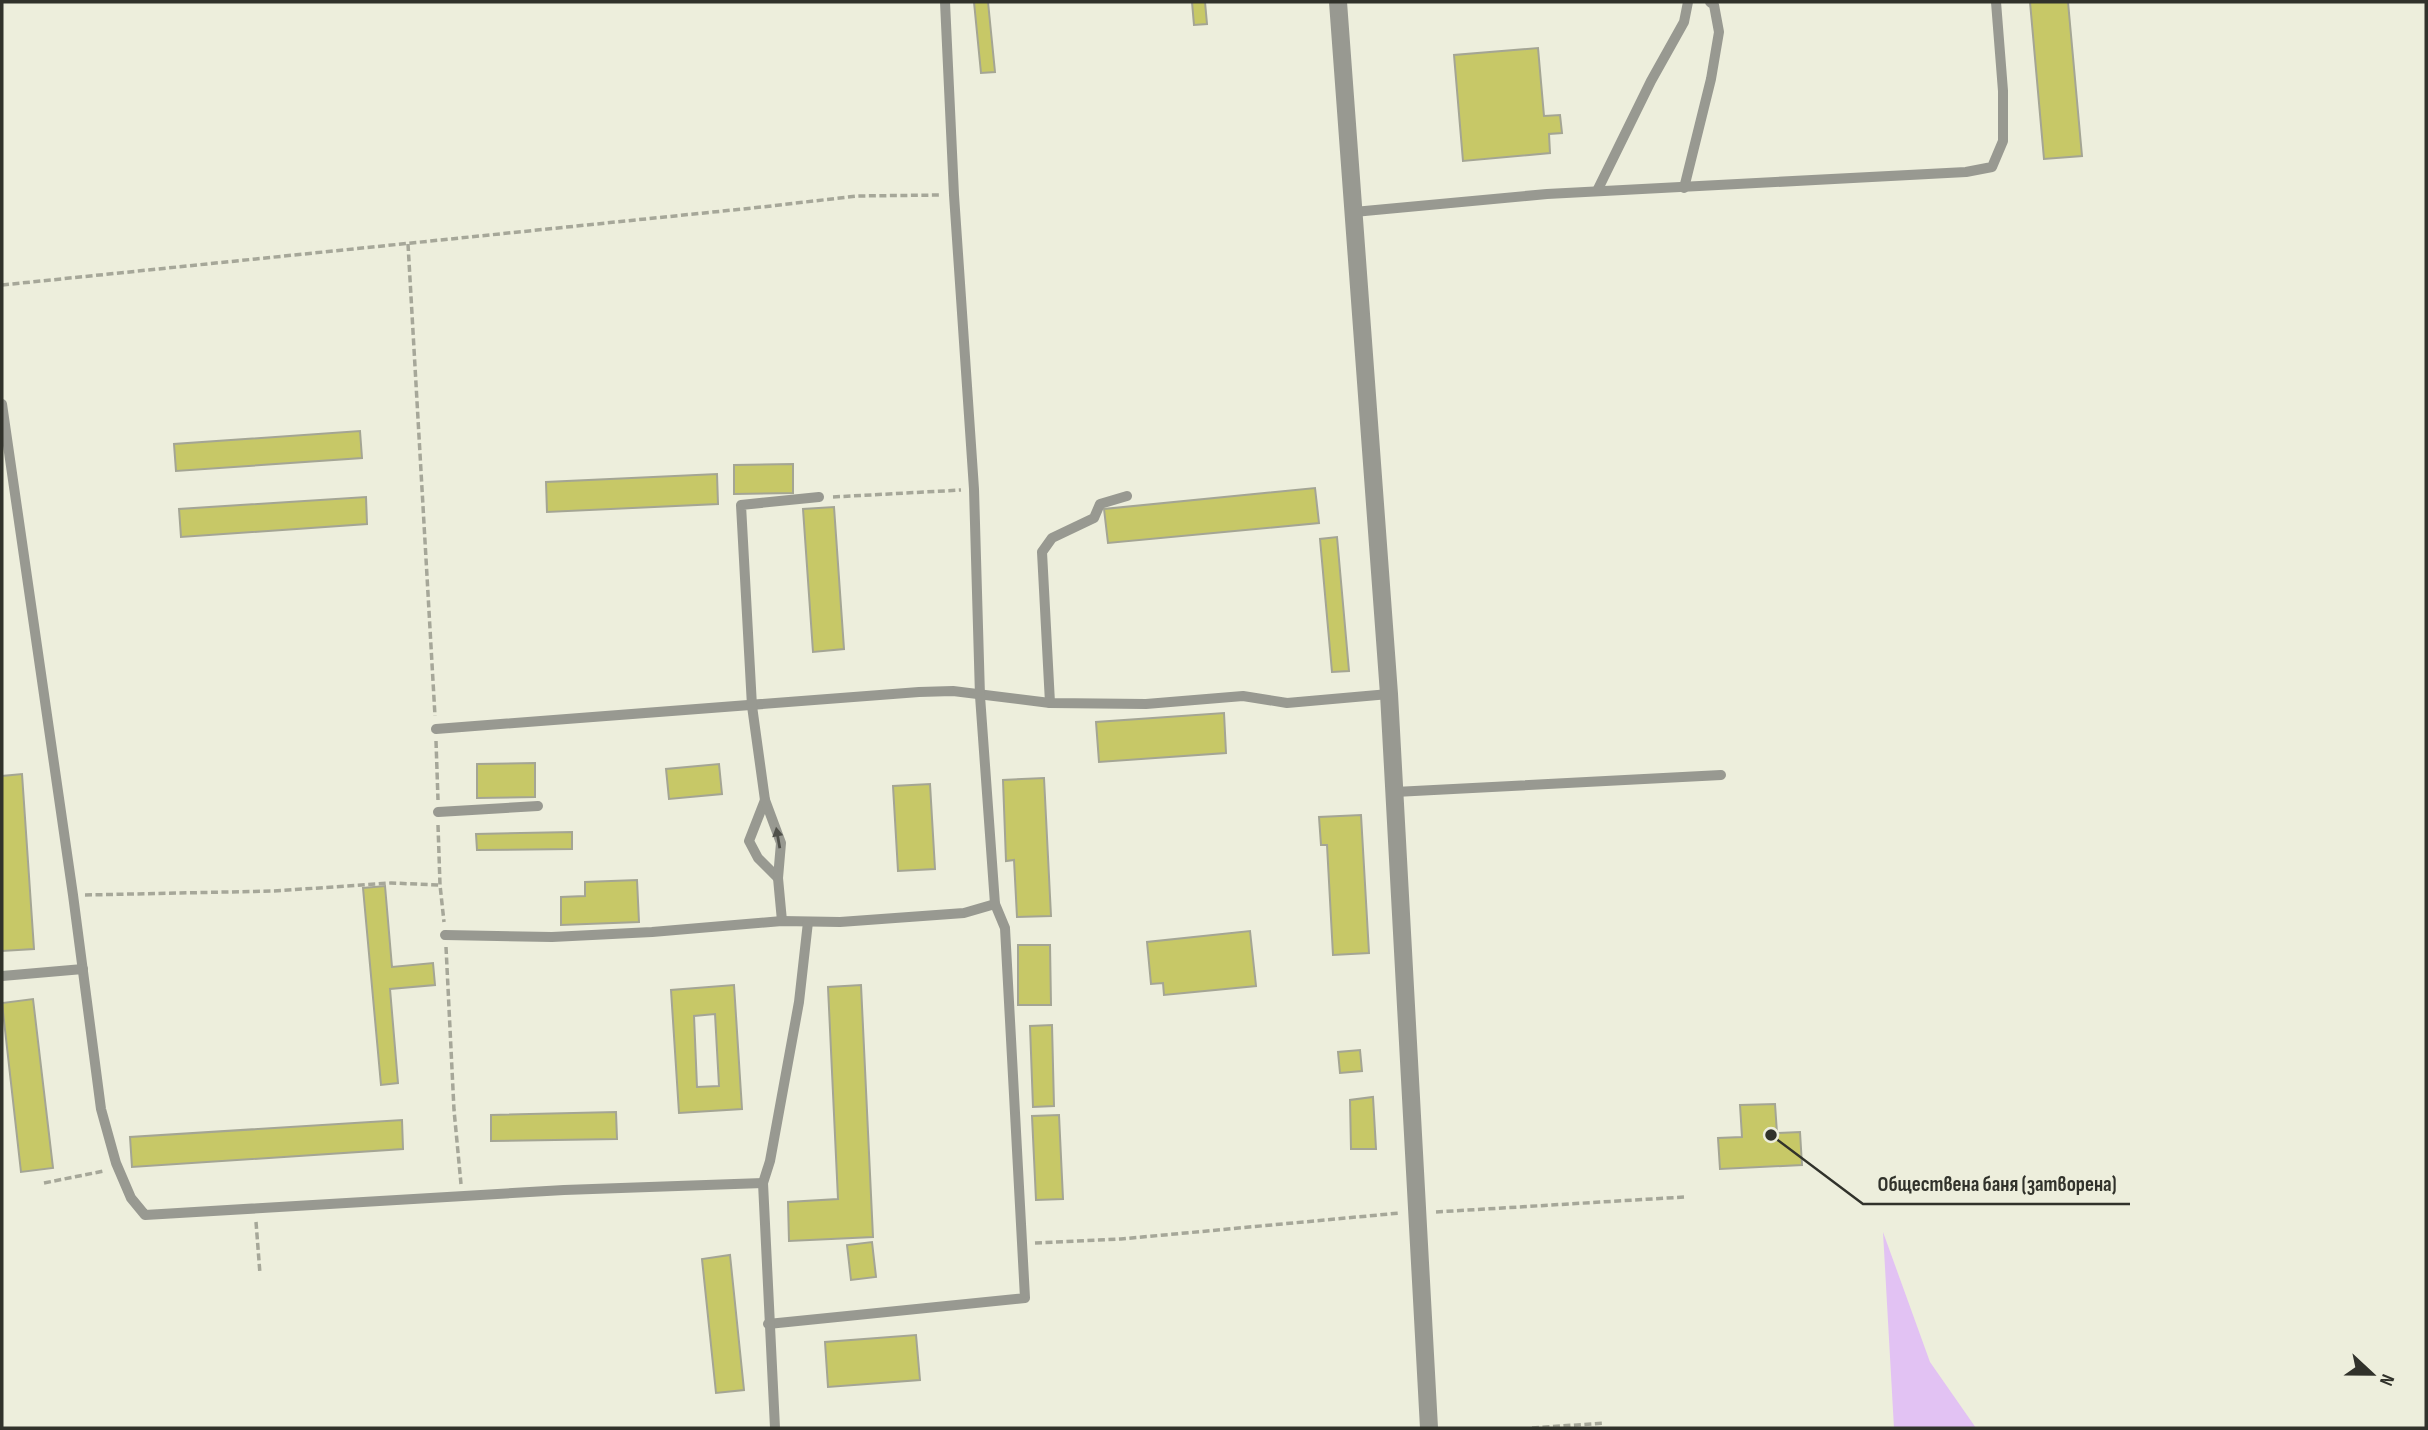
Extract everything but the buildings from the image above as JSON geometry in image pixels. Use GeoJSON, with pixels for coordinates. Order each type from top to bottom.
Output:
{"type":"FeatureCollection","features":[{"type":"Feature","properties":{"kind":"street"},"geometry":{"type":"LineString","coordinates":[[1338,2],[1389,694],[1429,1428]]}},
{"type":"Feature","properties":{"kind":"lane"},"geometry":{"type":"LineString","coordinates":[[768,1324],[1025,1298],[1005,928],[995,904],[980,696],[974,489],[954,195],[945,2]]}},
{"type":"Feature","properties":{"kind":"lane"},"geometry":{"type":"LineString","coordinates":[[1597,191],[1651,81],[1684,22],[1688,2]]}},
{"type":"Feature","properties":{"kind":"lane"},"geometry":{"type":"LineString","coordinates":[[1684,188],[1712,79],[1719,32],[1714,5],[1710,2]]}},
{"type":"Feature","properties":{"kind":"lane"},"geometry":{"type":"LineString","coordinates":[[1354,212],[1597,191],[1966,172],[1993,167],[2003,141],[2003,91],[1996,2]]}},
{"type":"Feature","properties":{"kind":"lane"},"geometry":{"type":"LineString","coordinates":[[2,404],[74,895],[101,1109],[118,1168],[131,1198],[145,1215],[564,1190],[763,1183]]}},
{"type":"Feature","properties":{"kind":"lane"},"geometry":{"type":"LineString","coordinates":[[1050,704],[1042,552],[1052,538],[1094,518],[1100,504],[1127,496]]}},
{"type":"Feature","properties":{"kind":"lane"},"geometry":{"type":"LineString","coordinates":[[782,922],[778,878],[781,843],[765,800],[752,706],[741,505],[819,497]]}},
{"type":"Feature","properties":{"kind":"lane"},"geometry":{"type":"LineString","coordinates":[[436,729],[919,692],[953,691],[1050,704],[1146,704],[1243,696],[1287,703],[1389,694]]}},
{"type":"Feature","properties":{"kind":"lane"},"geometry":{"type":"LineString","coordinates":[[1395,792],[1721,775]]}},
{"type":"Feature","properties":{"kind":"lane"},"geometry":{"type":"LineString","coordinates":[[765,800],[749,841],[758,858],[778,878]]}},
{"type":"Feature","properties":{"kind":"lane"},"geometry":{"type":"LineString","coordinates":[[438,812],[538,806]]}},
{"type":"Feature","properties":{"kind":"lane"},"geometry":{"type":"LineString","coordinates":[[445,935],[614,934],[964,913],[995,904]]}},
{"type":"Feature","properties":{"kind":"lane"},"geometry":{"type":"LineString","coordinates":[[775,1428],[763,1183],[770,1161],[799,1002],[808,922]]}},
{"type":"Feature","properties":{"kind":"lane"},"geometry":{"type":"LineString","coordinates":[[2,976],[83,969]]}},
{"type":"Feature","properties":{"kind":"path"},"geometry":{"type":"LineString","coordinates":[[2,285],[762,208],[857,195],[954,195]]}},
{"type":"Feature","properties":{"kind":"path"},"geometry":{"type":"LineString","coordinates":[[819,497],[974,489]]}},
{"type":"Feature","properties":{"kind":"path"},"geometry":{"type":"LineString","coordinates":[[74,895],[274,891],[391,883],[440,885]]}},
{"type":"Feature","properties":{"kind":"path"},"geometry":{"type":"LineString","coordinates":[[44,1183],[118,1168]]}},
{"type":"Feature","properties":{"kind":"path"},"geometry":{"type":"LineString","coordinates":[[1022,1243],[1121,1239],[1357,1216],[1684,1197]]}},
{"type":"Feature","properties":{"kind":"path"},"geometry":{"type":"LineString","coordinates":[[255,1210],[260,1274]]}},
{"type":"Feature","properties":{"kind":"path"},"geometry":{"type":"LineString","coordinates":[[1532,1428],[1605,1423]]}},
{"type":"Feature","properties":{"kind":"shaded area"},"geometry":{"type":"Polygon","coordinates":[[[1883,1232],[1930,1362],[1976,1428],[1894,1428],[1883,1232]]]}},
{"type":"Feature","properties":{"kind":"place","name":"Обществена баня (затворена)"},"geometry":{"type":"Point","coordinates":[1771,1135]}}]}
